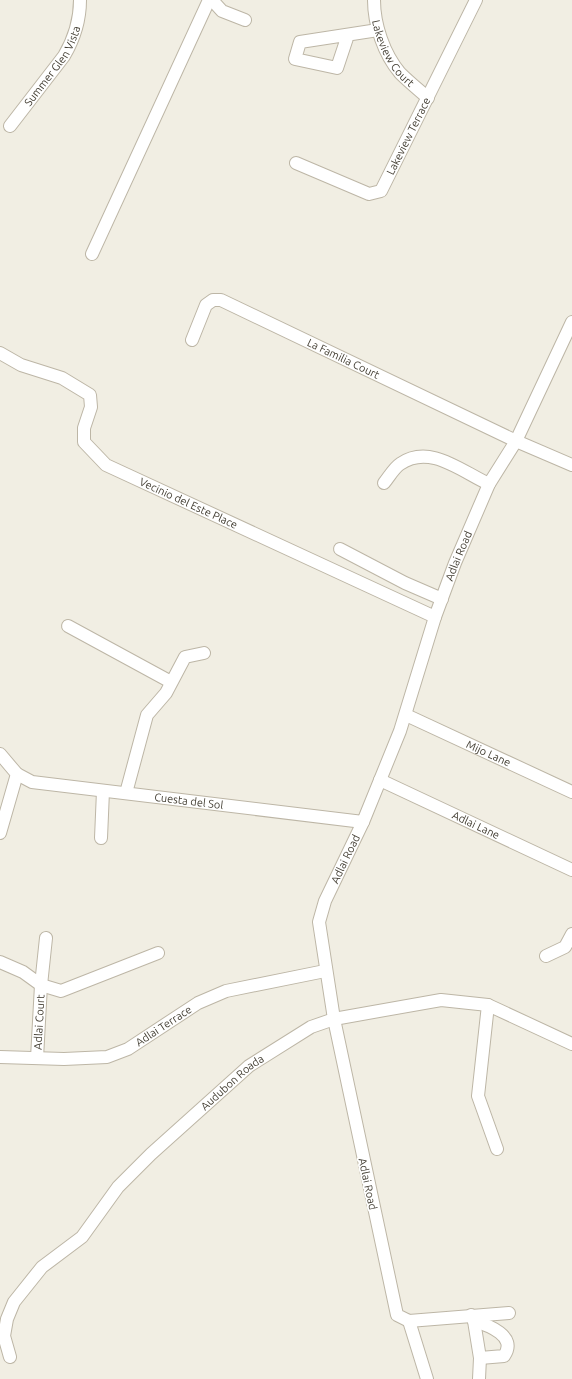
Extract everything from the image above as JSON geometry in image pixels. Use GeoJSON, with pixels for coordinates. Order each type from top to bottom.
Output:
{"type":"FeatureCollection","features":[{"type":"Feature","properties":{"kind":"street","name":"Summer Glen Vista"},"geometry":{"type":"LineString","coordinates":[[10,126],[64,56],[71,44],[80,14],[80,0]]}},
{"type":"Feature","properties":{"kind":"street"},"geometry":{"type":"LineString","coordinates":[[92,254],[209,0]]}},
{"type":"Feature","properties":{"kind":"street"},"geometry":{"type":"LineString","coordinates":[[212,0],[222,11],[245,20]]}},
{"type":"Feature","properties":{"kind":"street","name":"Lakeview Court"},"geometry":{"type":"LineString","coordinates":[[374,0],[378,30],[388,55],[400,72],[428,98]]}},
{"type":"Feature","properties":{"kind":"street","name":"Lakeview Terrace"},"geometry":{"type":"LineString","coordinates":[[296,163],[369,194],[381,191],[476,0]]}},
{"type":"Feature","properties":{"kind":"street"},"geometry":{"type":"LineString","coordinates":[[348,34],[378,30]]}},
{"type":"Feature","properties":{"kind":"street","name":"La Familia Court"},"geometry":{"type":"LineString","coordinates":[[192,340],[206,305],[213,300],[221,300],[516,441],[572,465]]}},
{"type":"Feature","properties":{"kind":"street","name":"Adlai Road"},"geometry":{"type":"LineString","coordinates":[[410,1321],[397,1315],[334,1019],[325,971],[319,922],[326,901],[363,822],[406,715],[435,617],[455,563],[489,484],[516,441],[572,322]]}},
{"type":"Feature","properties":{"kind":"street","name":"Vecinio del Este Place"},"geometry":{"type":"LineString","coordinates":[[0,354],[21,365],[62,378],[90,395],[91,407],[84,428],[84,442],[106,465],[435,617]]}},
{"type":"Feature","properties":{"kind":"street"},"geometry":{"type":"LineString","coordinates":[[384,483],[400,464],[425,456],[448,462],[489,484]]}},
{"type":"Feature","properties":{"kind":"street"},"geometry":{"type":"LineString","coordinates":[[340,549],[405,583],[442,599]]}},
{"type":"Feature","properties":{"kind":"street"},"geometry":{"type":"LineString","coordinates":[[68,626],[171,682]]}},
{"type":"Feature","properties":{"kind":"street"},"geometry":{"type":"LineString","coordinates":[[126,793],[147,715],[166,693],[185,657],[204,653]]}},
{"type":"Feature","properties":{"kind":"street","name":"Mijo Lane"},"geometry":{"type":"LineString","coordinates":[[406,715],[572,792]]}},
{"type":"Feature","properties":{"kind":"street","name":"Cuesta del Sol"},"geometry":{"type":"LineString","coordinates":[[0,754],[17,774],[32,782],[363,822]]}},
{"type":"Feature","properties":{"kind":"street"},"geometry":{"type":"LineString","coordinates":[[0,833],[17,774]]}},
{"type":"Feature","properties":{"kind":"street","name":"Adlai Lane"},"geometry":{"type":"LineString","coordinates":[[380,780],[572,870]]}},
{"type":"Feature","properties":{"kind":"street"},"geometry":{"type":"LineString","coordinates":[[101,838],[103,791]]}},
{"type":"Feature","properties":{"kind":"street"},"geometry":{"type":"LineString","coordinates":[[546,956],[565,947],[572,934]]}},
{"type":"Feature","properties":{"kind":"street","name":"Adlai Court"},"geometry":{"type":"LineString","coordinates":[[37,1058],[41,985],[46,938]]}},
{"type":"Feature","properties":{"kind":"street"},"geometry":{"type":"LineString","coordinates":[[0,962],[23,972],[41,985],[61,991],[158,953]]}},
{"type":"Feature","properties":{"kind":"street","name":"Adlai Terrace"},"geometry":{"type":"LineString","coordinates":[[0,1057],[85,1059],[107,1057],[128,1049],[198,1003],[226,991],[325,971]]}},
{"type":"Feature","properties":{"kind":"street","name":"Audubon Roada"},"geometry":{"type":"LineString","coordinates":[[10,1357],[4,1336],[7,1319],[14,1302],[42,1267],[82,1237],[118,1187],[151,1154],[250,1066],[311,1027],[334,1019],[442,1000],[488,1005],[572,1044]]}},
{"type":"Feature","properties":{"kind":"street"},"geometry":{"type":"LineString","coordinates":[[488,1005],[478,1096],[497,1149]]}},
{"type":"Feature","properties":{"kind":"street"},"geometry":{"type":"LineString","coordinates":[[427,1379],[410,1321],[472,1318],[509,1313]]}},
{"type":"Feature","properties":{"kind":"street"},"geometry":{"type":"LineString","coordinates":[[472,1318],[480,1358],[479,1379]]}},
{"type":"Feature","properties":{"kind":"street"},"geometry":{"type":"LineString","coordinates":[[472,1318],[491,1325],[500,1333],[507,1343],[507,1351],[504,1356],[480,1358]]}}]}
